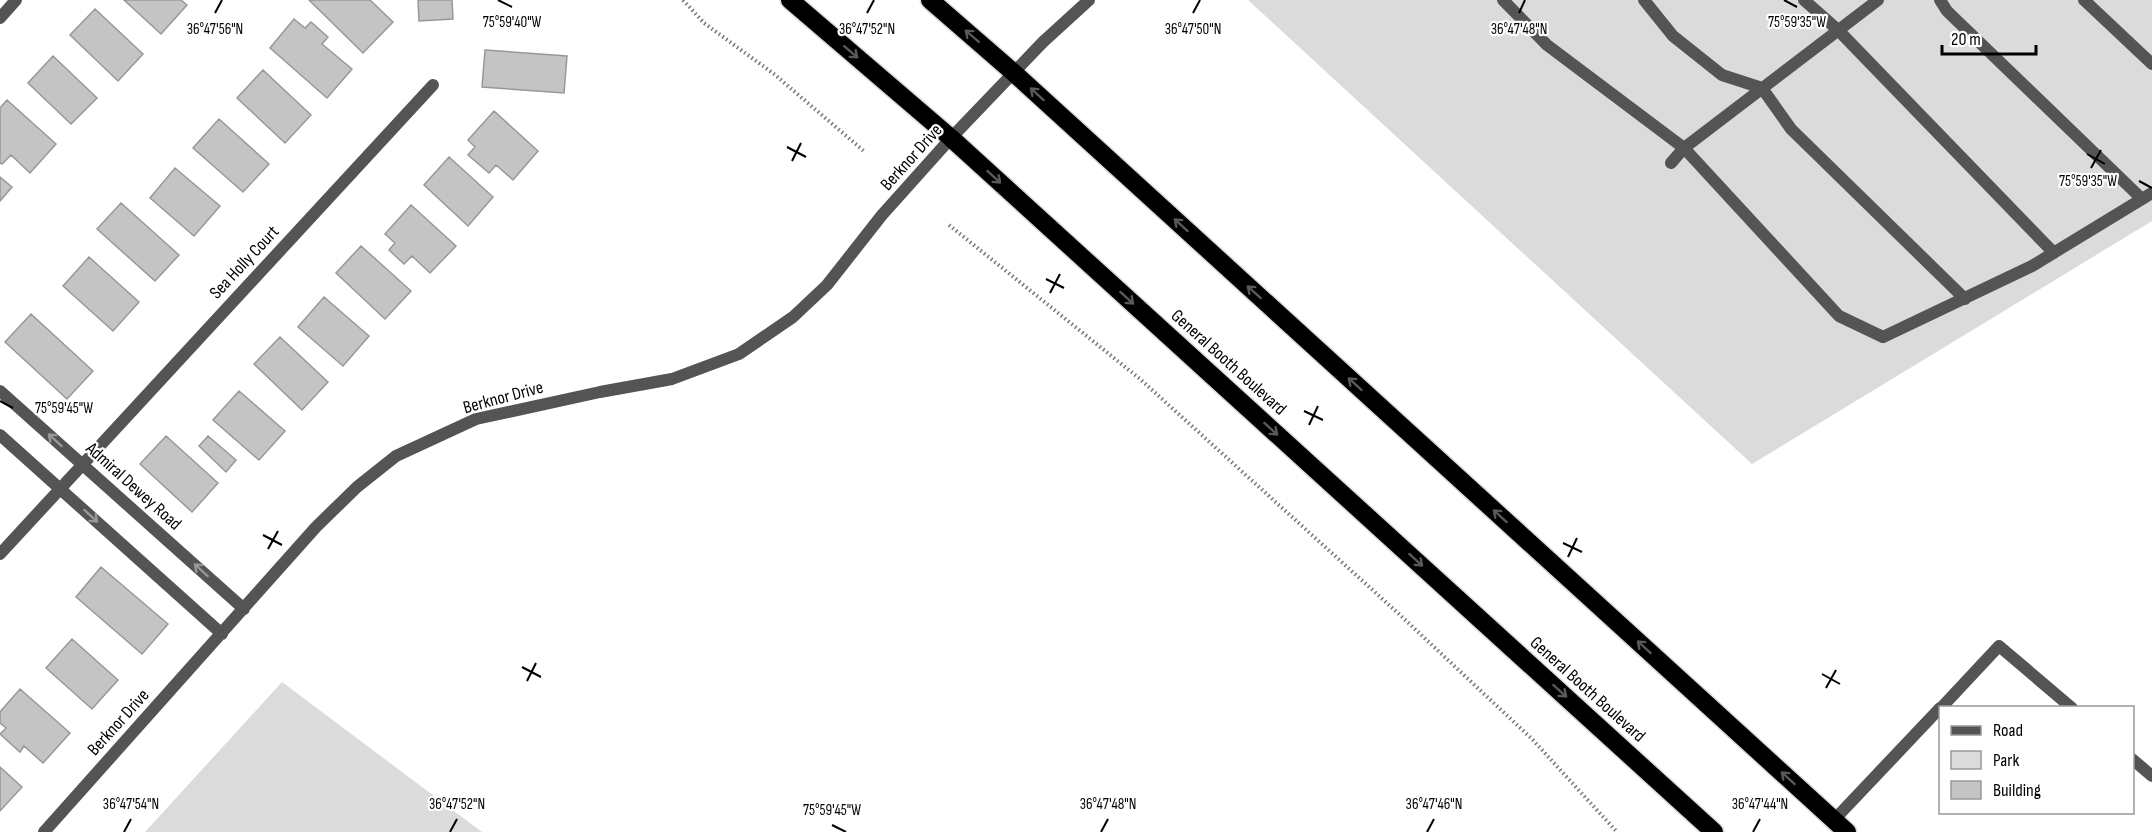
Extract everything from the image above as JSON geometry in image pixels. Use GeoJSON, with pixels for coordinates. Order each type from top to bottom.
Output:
{"type":"FeatureCollection","features":[{"type":"Feature","properties":{"kind":"highway","name":"General Booth Boulevard"},"geometry":{"type":"LineString","coordinates":[[790,0],[951,138],[1714,832]]}},
{"type":"Feature","properties":{"kind":"highway"},"geometry":{"type":"LineString","coordinates":[[930,0],[1014,73],[1840,826]]}},
{"type":"Feature","properties":{"kind":"street"},"geometry":{"type":"LineString","coordinates":[[0,18],[16,0]]}},
{"type":"Feature","properties":{"kind":"street","name":"Berknor Drive"},"geometry":{"type":"LineString","coordinates":[[44,832],[316,527],[357,487],[396,456],[476,419],[672,379],[739,354],[793,317],[827,285],[882,215],[951,138],[1043,42],[1089,0]]}},
{"type":"Feature","properties":{"kind":"street"},"geometry":{"type":"LineString","coordinates":[[1503,0],[1548,45],[1684,148],[1839,316],[1883,337],[2032,267],[2147,196],[1947,11],[1940,0]]}},
{"type":"Feature","properties":{"kind":"street"},"geometry":{"type":"LineString","coordinates":[[1644,0],[1673,36],[1722,75],[1762,88],[1791,129],[1965,299]]}},
{"type":"Feature","properties":{"kind":"street"},"geometry":{"type":"LineString","coordinates":[[1804,0],[1838,30],[2054,253]]}},
{"type":"Feature","properties":{"kind":"street"},"geometry":{"type":"LineString","coordinates":[[1671,163],[1684,148],[1878,0]]}},
{"type":"Feature","properties":{"kind":"street"},"geometry":{"type":"LineString","coordinates":[[2084,0],[2152,64]]}},
{"type":"Feature","properties":{"kind":"street","name":"Sea Holly Court"},"geometry":{"type":"LineString","coordinates":[[0,554],[433,85]]}},
{"type":"Feature","properties":{"kind":"street","name":"Admiral Dewey Road"},"geometry":{"type":"LineString","coordinates":[[0,391],[244,609]]}},
{"type":"Feature","properties":{"kind":"street"},"geometry":{"type":"LineString","coordinates":[[0,435],[222,634]]}},
{"type":"Feature","properties":{"kind":"street"},"geometry":{"type":"LineString","coordinates":[[1943,706],[1999,646],[2070,706]]}},
{"type":"Feature","properties":{"kind":"street"},"geometry":{"type":"LineString","coordinates":[[1840,826],[1939,710]]}},
{"type":"Feature","properties":{"kind":"street"},"geometry":{"type":"LineString","coordinates":[[2134,760],[2152,776]]}},
{"type":"Feature","properties":{"kind":"path"},"geometry":{"type":"LineString","coordinates":[[683,0],[704,23],[774,74],[865,152]]}},
{"type":"Feature","properties":{"kind":"path"},"geometry":{"type":"LineString","coordinates":[[949,225],[1140,379],[1399,614],[1532,739],[1617,832]]}},
{"type":"Feature","properties":{"kind":"green space"},"geometry":{"type":"Polygon","coordinates":[[[1248,0],[2152,0],[2152,221],[1752,464],[1248,0]]]}},
{"type":"Feature","properties":{"kind":"green space"},"geometry":{"type":"Polygon","coordinates":[[[282,682],[482,832],[145,832],[282,682]]]}},
{"type":"Feature","properties":{"kind":"building"},"geometry":{"type":"Polygon","coordinates":[[[124,0],[181,0],[187,5],[161,34],[124,0]]]}},
{"type":"Feature","properties":{"kind":"building"},"geometry":{"type":"Polygon","coordinates":[[[309,0],[370,0],[393,22],[363,53],[309,0]]]}},
{"type":"Feature","properties":{"kind":"building"},"geometry":{"type":"Polygon","coordinates":[[[418,0],[452,0],[453,19],[419,21],[418,0]]]}},
{"type":"Feature","properties":{"kind":"building"},"geometry":{"type":"Polygon","coordinates":[[[95,9],[143,54],[118,81],[70,35],[95,9]]]}},
{"type":"Feature","properties":{"kind":"building"},"geometry":{"type":"Polygon","coordinates":[[[294,19],[305,28],[311,22],[328,37],[322,44],[352,69],[327,98],[270,48],[294,19]]]}},
{"type":"Feature","properties":{"kind":"building"},"geometry":{"type":"Polygon","coordinates":[[[485,50],[567,56],[564,93],[482,87],[485,50]]]}},
{"type":"Feature","properties":{"kind":"building"},"geometry":{"type":"Polygon","coordinates":[[[53,56],[97,98],[71,124],[28,83],[53,56]]]}},
{"type":"Feature","properties":{"kind":"building"},"geometry":{"type":"Polygon","coordinates":[[[263,70],[311,115],[285,143],[237,98],[263,70]]]}},
{"type":"Feature","properties":{"kind":"building"},"geometry":{"type":"Polygon","coordinates":[[[7,100],[56,144],[30,173],[11,155],[2,164],[0,163],[0,108],[7,100]]]}},
{"type":"Feature","properties":{"kind":"building"},"geometry":{"type":"Polygon","coordinates":[[[494,111],[538,151],[513,180],[496,165],[489,173],[468,155],[475,147],[468,140],[494,111]]]}},
{"type":"Feature","properties":{"kind":"building"},"geometry":{"type":"Polygon","coordinates":[[[219,119],[269,164],[243,192],[193,148],[219,119]]]}},
{"type":"Feature","properties":{"kind":"building"},"geometry":{"type":"Polygon","coordinates":[[[449,157],[493,197],[468,226],[424,185],[449,157]]]}},
{"type":"Feature","properties":{"kind":"building"},"geometry":{"type":"Polygon","coordinates":[[[175,168],[220,206],[194,236],[150,198],[175,168]]]}},
{"type":"Feature","properties":{"kind":"building"},"geometry":{"type":"Polygon","coordinates":[[[0,177],[12,187],[0,201],[0,177]]]}},
{"type":"Feature","properties":{"kind":"building"},"geometry":{"type":"Polygon","coordinates":[[[121,203],[179,255],[155,281],[97,229],[121,203]]]}},
{"type":"Feature","properties":{"kind":"building"},"geometry":{"type":"Polygon","coordinates":[[[411,205],[456,246],[430,273],[412,256],[404,264],[389,250],[395,243],[385,234],[411,205]]]}},
{"type":"Feature","properties":{"kind":"building"},"geometry":{"type":"Polygon","coordinates":[[[361,246],[411,291],[385,319],[336,273],[361,246]]]}},
{"type":"Feature","properties":{"kind":"building"},"geometry":{"type":"Polygon","coordinates":[[[89,257],[139,302],[113,331],[63,286],[89,257]]]}},
{"type":"Feature","properties":{"kind":"building"},"geometry":{"type":"Polygon","coordinates":[[[324,297],[369,336],[343,366],[298,327],[324,297]]]}},
{"type":"Feature","properties":{"kind":"building"},"geometry":{"type":"Polygon","coordinates":[[[31,314],[93,371],[67,399],[5,342],[31,314]]]}},
{"type":"Feature","properties":{"kind":"building"},"geometry":{"type":"Polygon","coordinates":[[[280,337],[328,382],[302,410],[254,364],[280,337]]]}},
{"type":"Feature","properties":{"kind":"building"},"geometry":{"type":"Polygon","coordinates":[[[239,391],[285,431],[259,460],[213,420],[239,391]]]}},
{"type":"Feature","properties":{"kind":"building"},"geometry":{"type":"Polygon","coordinates":[[[166,436],[218,483],[192,512],[140,464],[166,436]]]}},
{"type":"Feature","properties":{"kind":"building"},"geometry":{"type":"Polygon","coordinates":[[[208,436],[236,460],[226,472],[199,446],[208,436]]]}},
{"type":"Feature","properties":{"kind":"building"},"geometry":{"type":"Polygon","coordinates":[[[101,567],[168,624],[142,654],[76,597],[101,567]]]}},
{"type":"Feature","properties":{"kind":"building"},"geometry":{"type":"Polygon","coordinates":[[[72,639],[118,680],[92,709],[46,668],[72,639]]]}},
{"type":"Feature","properties":{"kind":"building"},"geometry":{"type":"Polygon","coordinates":[[[20,689],[70,733],[43,763],[24,746],[20,752],[0,734],[6,728],[0,723],[0,712],[20,689]]]}},
{"type":"Feature","properties":{"kind":"building"},"geometry":{"type":"Polygon","coordinates":[[[0,767],[22,787],[0,811],[0,767]]]}}]}
